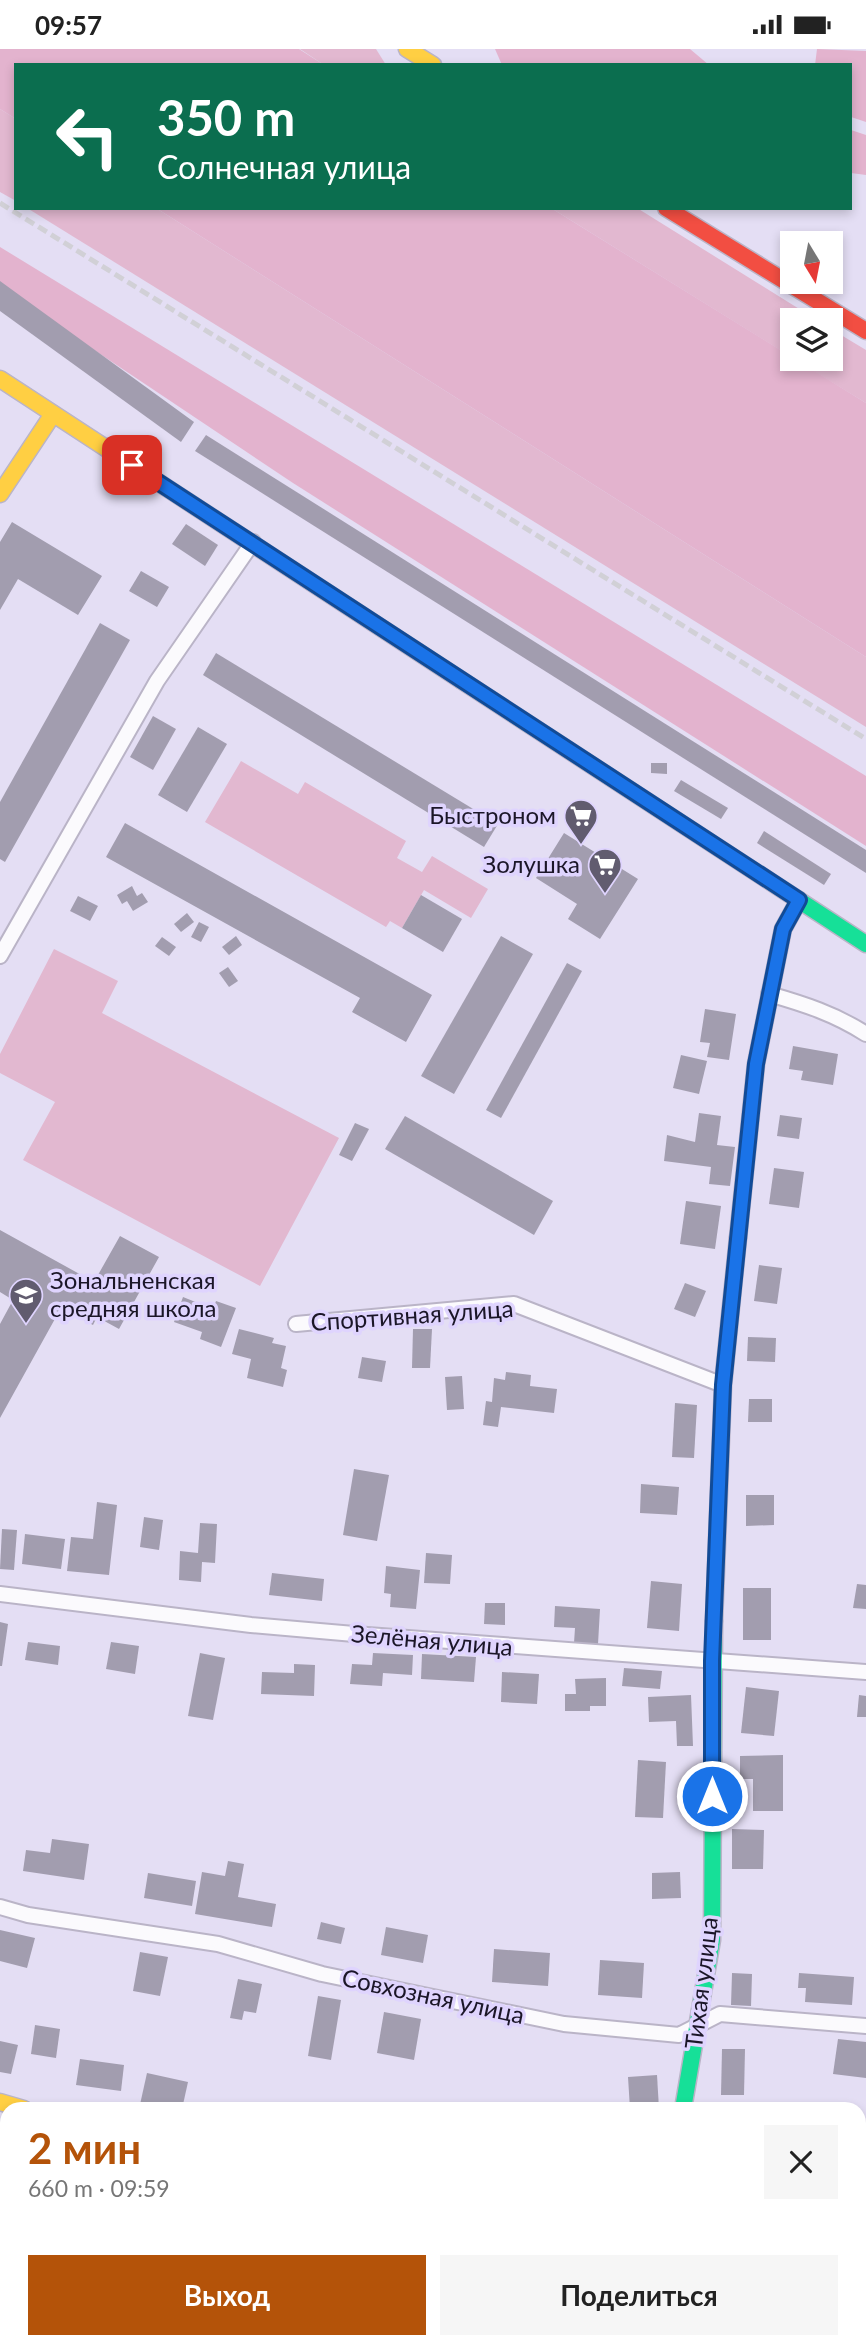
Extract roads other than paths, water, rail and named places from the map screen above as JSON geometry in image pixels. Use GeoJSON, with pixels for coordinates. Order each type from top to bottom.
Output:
{"type":"FeatureCollection","features":[{"type":"Feature","properties":{"kind":"street"},"geometry":{"type":"LineString","coordinates":[[407,49],[430,63]]}},
{"type":"Feature","properties":{"kind":"street"},"geometry":{"type":"LineString","coordinates":[[669,210],[866,331]]}},
{"type":"Feature","properties":{"kind":"street"},"geometry":{"type":"LineString","coordinates":[[0,379],[866,944]]}},
{"type":"Feature","properties":{"kind":"street"},"geometry":{"type":"LineString","coordinates":[[0,494],[53,414]]}},
{"type":"Feature","properties":{"kind":"street"},"geometry":{"type":"LineString","coordinates":[[0,956],[157,681],[253,542]]}},
{"type":"Feature","properties":{"kind":"street","name":"Тихая улица"},"geometry":{"type":"LineString","coordinates":[[684,2102],[700,2024],[712,1940],[712,1661],[723,1385],[756,1064],[783,929],[799,900]]}},
{"type":"Feature","properties":{"kind":"street"},"geometry":{"type":"LineString","coordinates":[[769,994],[812,1006],[844,1020],[866,1034]]}},
{"type":"Feature","properties":{"kind":"street","name":"Спортивная улица"},"geometry":{"type":"LineString","coordinates":[[296,1324],[514,1304],[723,1385]]}},
{"type":"Feature","properties":{"kind":"street","name":"Зелёная улица"},"geometry":{"type":"LineString","coordinates":[[0,1594],[251,1625],[488,1646],[866,1672]]}},
{"type":"Feature","properties":{"kind":"street","name":"Совхозная улица"},"geometry":{"type":"LineString","coordinates":[[0,1907],[28,1915],[218,1944],[322,1974],[564,2024],[679,2035],[720,2014],[866,2026]]}},
{"type":"Feature","properties":{"kind":"railway"},"geometry":{"type":"LineString","coordinates":[[0,203],[866,739]]}},
{"type":"Feature","properties":{"kind":"place","name":"Быстроном"},"geometry":{"type":"Point","coordinates":[581,846]}},
{"type":"Feature","properties":{"kind":"place","name":"Золушка"},"geometry":{"type":"Point","coordinates":[605,895]}},
{"type":"Feature","properties":{"kind":"place","name":"Зональненская средняя школа"},"geometry":{"type":"Point","coordinates":[26,1325]}}]}
